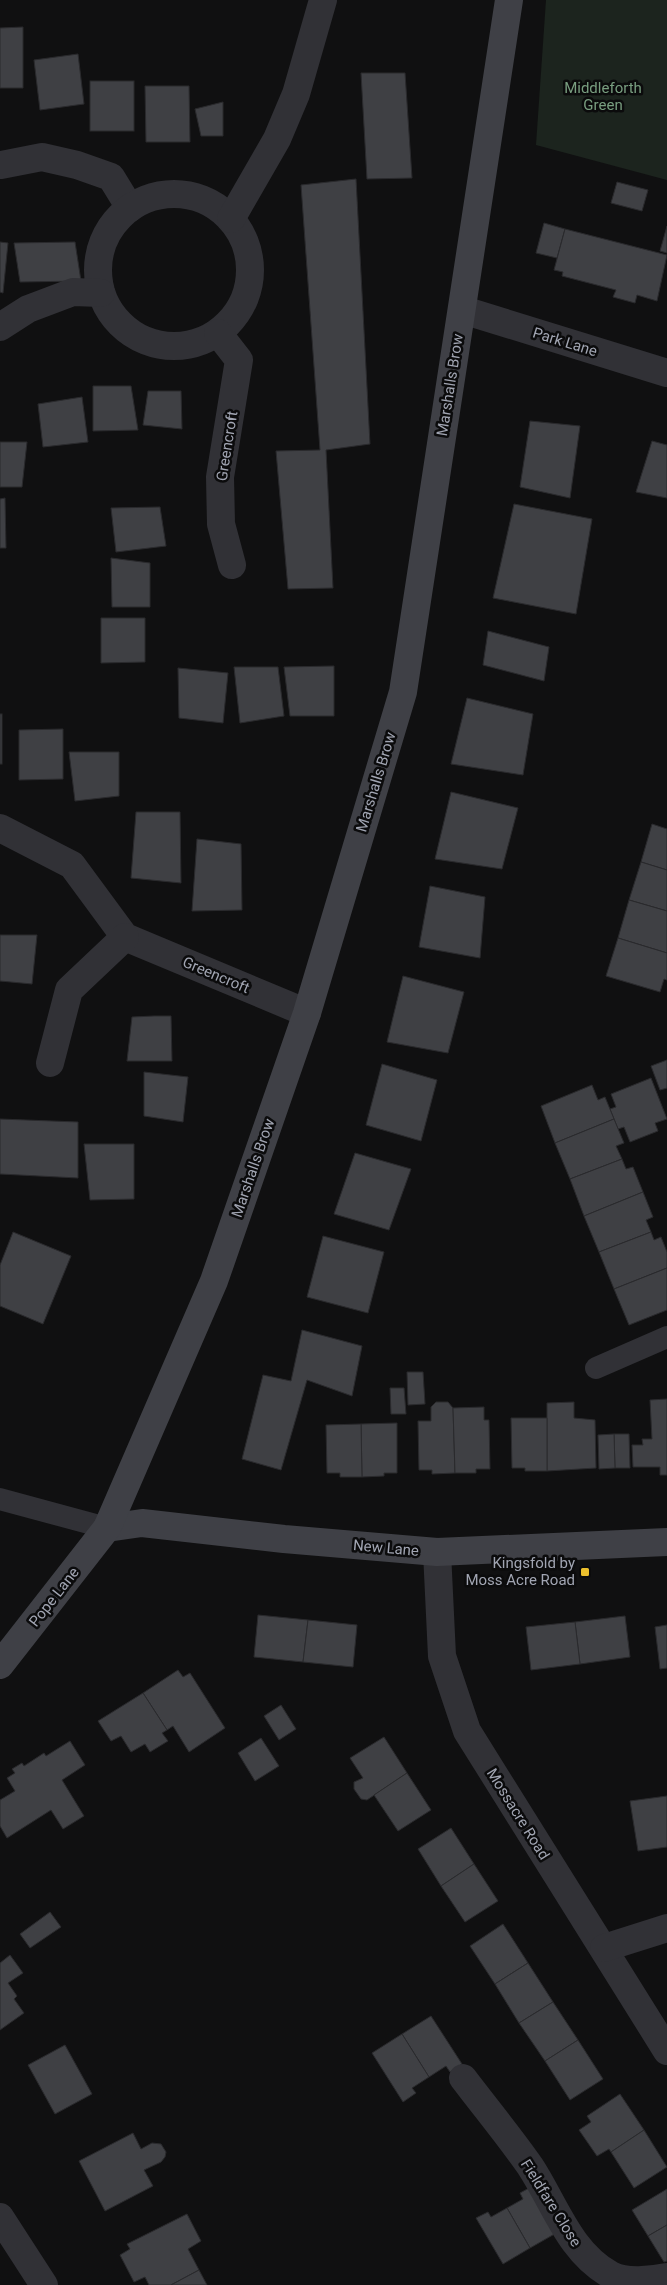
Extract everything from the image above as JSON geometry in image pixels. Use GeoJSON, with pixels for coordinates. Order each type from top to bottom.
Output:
{"type":"FeatureCollection","features":[{"type":"Feature","properties":{"kind":"street"},"geometry":{"type":"LineString","coordinates":[[231,219],[277,139],[296,94],[323,0]]}},
{"type":"Feature","properties":{"kind":"street","name":"Marshalls Brow"},"geometry":{"type":"LineString","coordinates":[[107,1528],[214,1280],[307,1013],[403,692],[509,0]]}},
{"type":"Feature","properties":{"kind":"street"},"geometry":{"type":"LineString","coordinates":[[1,165],[42,157],[77,165],[111,177],[130,208]]}},
{"type":"Feature","properties":{"kind":"street"},"geometry":{"type":"LineString","coordinates":[[172,194],[194,196],[214,205],[231,219],[245,241],[250,266],[248,292],[236,314],[218,333],[197,343],[173,347],[149,343],[128,332],[111,314],[101,293],[97,269],[101,246],[112,224],[130,208],[150,198],[172,194]]}},
{"type":"Feature","properties":{"kind":"street"},"geometry":{"type":"LineString","coordinates":[[0,327],[28,309],[73,292],[101,293]]}},
{"type":"Feature","properties":{"kind":"street","name":"Park Lane"},"geometry":{"type":"LineString","coordinates":[[463,310],[667,373]]}},
{"type":"Feature","properties":{"kind":"street","name":"Greencroft"},"geometry":{"type":"LineString","coordinates":[[218,333],[240,360],[220,477],[221,524],[232,565]]}},
{"type":"Feature","properties":{"kind":"street"},"geometry":{"type":"LineString","coordinates":[[0,828],[72,866],[125,938],[69,990],[50,1063]]}},
{"type":"Feature","properties":{"kind":"street","name":"Greencroft"},"geometry":{"type":"LineString","coordinates":[[125,938],[307,1013]]}},
{"type":"Feature","properties":{"kind":"street","name":"New Lane"},"geometry":{"type":"LineString","coordinates":[[107,1528],[142,1522],[284,1539],[437,1552],[667,1542]]}},
{"type":"Feature","properties":{"kind":"street","name":"Pope Lane"},"geometry":{"type":"LineString","coordinates":[[0,1666],[107,1528]]}},
{"type":"Feature","properties":{"kind":"street","name":"Mossacre Road"},"geometry":{"type":"LineString","coordinates":[[437,1552],[442,1656],[466,1731],[667,2051]]}},
{"type":"Feature","properties":{"kind":"street"},"geometry":{"type":"LineString","coordinates":[[604,1948],[667,1928]]}},
{"type":"Feature","properties":{"kind":"street","name":"Fieldfare Close"},"geometry":{"type":"LineString","coordinates":[[463,2078],[530,2167],[576,2246],[590,2260],[612,2276],[646,2281],[667,2277]]}},
{"type":"Feature","properties":{"kind":"street"},"geometry":{"type":"LineString","coordinates":[[0,2217],[44,2285]]}},
{"type":"Feature","properties":{"kind":"lane"},"geometry":{"type":"LineString","coordinates":[[596,1368],[667,1337]]}},
{"type":"Feature","properties":{"kind":"lane"},"geometry":{"type":"LineString","coordinates":[[0,1499],[107,1528]]}},
{"type":"Feature","properties":{"kind":"green space","name":"Middleforth Green"},"geometry":{"type":"Polygon","coordinates":[[[546,0],[667,0],[667,180],[536,145],[546,0]]]}},
{"type":"Feature","properties":{"kind":"building"},"geometry":{"type":"Polygon","coordinates":[[[23,27],[23,88],[0,88],[0,28],[23,27]]]}},
{"type":"Feature","properties":{"kind":"building"},"geometry":{"type":"Polygon","coordinates":[[[78,54],[84,104],[40,110],[34,60],[78,54]]]}},
{"type":"Feature","properties":{"kind":"building"},"geometry":{"type":"Polygon","coordinates":[[[361,73],[405,73],[412,178],[367,179],[361,73]]]}},
{"type":"Feature","properties":{"kind":"building"},"geometry":{"type":"Polygon","coordinates":[[[90,81],[134,81],[134,131],[90,131],[90,81]]]}},
{"type":"Feature","properties":{"kind":"building"},"geometry":{"type":"Polygon","coordinates":[[[145,86],[189,86],[190,142],[146,142],[145,86]]]}},
{"type":"Feature","properties":{"kind":"building"},"geometry":{"type":"Polygon","coordinates":[[[223,102],[223,136],[201,136],[195,109],[223,102]]]}},
{"type":"Feature","properties":{"kind":"building"},"geometry":{"type":"Polygon","coordinates":[[[356,179],[370,444],[326,450],[333,588],[288,589],[276,451],[320,450],[301,185],[356,179]]]}},
{"type":"Feature","properties":{"kind":"building"},"geometry":{"type":"Polygon","coordinates":[[[617,182],[648,190],[642,211],[611,203],[617,182]]]}},
{"type":"Feature","properties":{"kind":"building"},"geometry":{"type":"Polygon","coordinates":[[[544,223],[565,229],[557,258],[536,253],[544,223]]]}},
{"type":"Feature","properties":{"kind":"building"},"geometry":{"type":"Polygon","coordinates":[[[667,226],[667,253],[660,251],[667,226]]]}},
{"type":"Feature","properties":{"kind":"building"},"geometry":{"type":"Polygon","coordinates":[[[565,229],[667,255],[657,301],[637,295],[635,303],[613,297],[616,290],[562,276],[563,272],[554,270],[565,229]]]}},
{"type":"Feature","properties":{"kind":"building"},"geometry":{"type":"Polygon","coordinates":[[[0,242],[8,243],[3,293],[0,292],[0,242]]]}},
{"type":"Feature","properties":{"kind":"building"},"geometry":{"type":"Polygon","coordinates":[[[75,242],[81,281],[20,282],[14,243],[75,242]]]}},
{"type":"Feature","properties":{"kind":"building"},"geometry":{"type":"Polygon","coordinates":[[[93,386],[131,386],[138,430],[93,431],[93,386]]]}},
{"type":"Feature","properties":{"kind":"building"},"geometry":{"type":"Polygon","coordinates":[[[148,391],[181,391],[182,429],[143,425],[148,391]]]}},
{"type":"Feature","properties":{"kind":"building"},"geometry":{"type":"Polygon","coordinates":[[[82,397],[88,442],[43,447],[38,404],[82,397]]]}},
{"type":"Feature","properties":{"kind":"building"},"geometry":{"type":"Polygon","coordinates":[[[530,421],[580,426],[570,498],[520,487],[530,421]]]}},
{"type":"Feature","properties":{"kind":"building"},"geometry":{"type":"Polygon","coordinates":[[[652,441],[667,445],[667,498],[636,492],[652,441]]]}},
{"type":"Feature","properties":{"kind":"building"},"geometry":{"type":"Polygon","coordinates":[[[0,442],[27,442],[22,487],[0,487],[0,442]]]}},
{"type":"Feature","properties":{"kind":"building"},"geometry":{"type":"Polygon","coordinates":[[[5,498],[6,548],[0,548],[0,499],[5,498]]]}},
{"type":"Feature","properties":{"kind":"building"},"geometry":{"type":"Polygon","coordinates":[[[514,504],[592,519],[576,614],[493,598],[514,504]]]}},
{"type":"Feature","properties":{"kind":"building"},"geometry":{"type":"Polygon","coordinates":[[[160,507],[166,546],[116,552],[111,508],[160,507]]]}},
{"type":"Feature","properties":{"kind":"building"},"geometry":{"type":"Polygon","coordinates":[[[111,558],[150,563],[150,607],[112,607],[111,558]]]}},
{"type":"Feature","properties":{"kind":"building"},"geometry":{"type":"Polygon","coordinates":[[[101,618],[145,618],[145,662],[101,663],[101,618]]]}},
{"type":"Feature","properties":{"kind":"building"},"geometry":{"type":"Polygon","coordinates":[[[488,631],[549,647],[544,681],[483,665],[488,631]]]}},
{"type":"Feature","properties":{"kind":"building"},"geometry":{"type":"Polygon","coordinates":[[[334,666],[334,716],[290,716],[284,667],[334,666]]]}},
{"type":"Feature","properties":{"kind":"building"},"geometry":{"type":"Polygon","coordinates":[[[234,667],[278,667],[284,716],[240,723],[234,667]]]}},
{"type":"Feature","properties":{"kind":"building"},"geometry":{"type":"Polygon","coordinates":[[[178,668],[228,673],[223,723],[179,718],[178,668]]]}},
{"type":"Feature","properties":{"kind":"building"},"geometry":{"type":"Polygon","coordinates":[[[467,698],[533,714],[523,775],[451,764],[467,698]]]}},
{"type":"Feature","properties":{"kind":"building"},"geometry":{"type":"Polygon","coordinates":[[[0,714],[2,714],[2,764],[0,764],[0,714]]]}},
{"type":"Feature","properties":{"kind":"building"},"geometry":{"type":"Polygon","coordinates":[[[63,729],[63,779],[19,780],[19,730],[63,729]]]}},
{"type":"Feature","properties":{"kind":"building"},"geometry":{"type":"Polygon","coordinates":[[[69,752],[119,752],[119,796],[75,801],[69,752]]]}},
{"type":"Feature","properties":{"kind":"building"},"geometry":{"type":"Polygon","coordinates":[[[451,792],[518,808],[502,869],[435,859],[451,792]]]}},
{"type":"Feature","properties":{"kind":"building"},"geometry":{"type":"Polygon","coordinates":[[[136,812],[180,812],[181,883],[131,878],[136,812]]]}},
{"type":"Feature","properties":{"kind":"building"},"geometry":{"type":"Polygon","coordinates":[[[652,824],[667,829],[667,870],[641,862],[652,824]]]}},
{"type":"Feature","properties":{"kind":"building"},"geometry":{"type":"Polygon","coordinates":[[[197,839],[241,844],[242,910],[192,911],[197,839]]]}},
{"type":"Feature","properties":{"kind":"building"},"geometry":{"type":"Polygon","coordinates":[[[641,862],[667,870],[667,911],[629,900],[641,862]]]}},
{"type":"Feature","properties":{"kind":"building"},"geometry":{"type":"Polygon","coordinates":[[[430,886],[485,897],[480,958],[419,947],[430,886]]]}},
{"type":"Feature","properties":{"kind":"building"},"geometry":{"type":"Polygon","coordinates":[[[629,900],[667,911],[667,953],[618,938],[629,900]]]}},
{"type":"Feature","properties":{"kind":"building"},"geometry":{"type":"Polygon","coordinates":[[[0,935],[37,935],[32,984],[0,981],[0,935]]]}},
{"type":"Feature","properties":{"kind":"building"},"geometry":{"type":"Polygon","coordinates":[[[618,938],[667,953],[667,980],[664,979],[660,992],[606,976],[618,938]]]}},
{"type":"Feature","properties":{"kind":"building"},"geometry":{"type":"Polygon","coordinates":[[[403,976],[464,992],[448,1053],[387,1042],[403,976]]]}},
{"type":"Feature","properties":{"kind":"building"},"geometry":{"type":"Polygon","coordinates":[[[171,1016],[172,1061],[127,1061],[132,1017],[171,1016]]]}},
{"type":"Feature","properties":{"kind":"building"},"geometry":{"type":"Polygon","coordinates":[[[667,1060],[667,1088],[660,1090],[651,1066],[667,1060]]]}},
{"type":"Feature","properties":{"kind":"building"},"geometry":{"type":"Polygon","coordinates":[[[382,1064],[437,1080],[421,1141],[366,1125],[382,1064]]]}},
{"type":"Feature","properties":{"kind":"building"},"geometry":{"type":"Polygon","coordinates":[[[144,1072],[188,1077],[183,1122],[144,1116],[144,1072]]]}},
{"type":"Feature","properties":{"kind":"building"},"geometry":{"type":"Polygon","coordinates":[[[651,1078],[667,1119],[655,1123],[658,1131],[630,1142],[624,1127],[618,1129],[610,1109],[616,1107],[611,1094],[651,1078]]]}},
{"type":"Feature","properties":{"kind":"building"},"geometry":{"type":"Polygon","coordinates":[[[592,1085],[598,1100],[605,1097],[614,1119],[555,1143],[541,1106],[592,1085]]]}},
{"type":"Feature","properties":{"kind":"building"},"geometry":{"type":"Polygon","coordinates":[[[0,1119],[78,1122],[78,1178],[0,1174],[0,1119]]]}},
{"type":"Feature","properties":{"kind":"building"},"geometry":{"type":"Polygon","coordinates":[[[614,1119],[624,1143],[616,1146],[622,1159],[570,1179],[555,1143],[614,1119]]]}},
{"type":"Feature","properties":{"kind":"building"},"geometry":{"type":"Polygon","coordinates":[[[84,1144],[134,1144],[134,1199],[90,1200],[84,1144]]]}},
{"type":"Feature","properties":{"kind":"building"},"geometry":{"type":"Polygon","coordinates":[[[355,1153],[411,1169],[389,1230],[334,1214],[355,1153]]]}},
{"type":"Feature","properties":{"kind":"building"},"geometry":{"type":"Polygon","coordinates":[[[622,1159],[626,1169],[633,1167],[643,1192],[584,1216],[570,1179],[622,1159]]]}},
{"type":"Feature","properties":{"kind":"building"},"geometry":{"type":"Polygon","coordinates":[[[643,1192],[653,1217],[646,1220],[651,1232],[599,1252],[584,1216],[643,1192]]]}},
{"type":"Feature","properties":{"kind":"building"},"geometry":{"type":"Polygon","coordinates":[[[13,1232],[71,1256],[43,1324],[0,1306],[0,1265],[13,1232]]]}},
{"type":"Feature","properties":{"kind":"building"},"geometry":{"type":"Polygon","coordinates":[[[651,1232],[654,1240],[661,1237],[667,1252],[667,1268],[614,1289],[599,1252],[651,1232]]]}},
{"type":"Feature","properties":{"kind":"building"},"geometry":{"type":"Polygon","coordinates":[[[323,1236],[384,1252],[368,1313],[307,1297],[323,1236]]]}},
{"type":"Feature","properties":{"kind":"building"},"geometry":{"type":"Polygon","coordinates":[[[667,1268],[667,1310],[629,1325],[614,1289],[667,1268]]]}},
{"type":"Feature","properties":{"kind":"building"},"geometry":{"type":"Polygon","coordinates":[[[302,1330],[362,1346],[352,1396],[307,1380],[281,1470],[242,1459],[263,1375],[291,1381],[302,1330]]]}},
{"type":"Feature","properties":{"kind":"building"},"geometry":{"type":"Polygon","coordinates":[[[407,1372],[423,1372],[425,1404],[408,1405],[407,1372]]]}},
{"type":"Feature","properties":{"kind":"building"},"geometry":{"type":"Polygon","coordinates":[[[390,1388],[404,1388],[406,1414],[391,1414],[390,1388]]]}},
{"type":"Feature","properties":{"kind":"building"},"geometry":{"type":"Polygon","coordinates":[[[667,1399],[667,1475],[660,1475],[660,1467],[633,1467],[632,1445],[643,1445],[642,1439],[652,1439],[650,1400],[667,1399]]]}},
{"type":"Feature","properties":{"kind":"building"},"geometry":{"type":"Polygon","coordinates":[[[436,1402],[448,1402],[453,1408],[455,1473],[432,1474],[432,1470],[419,1470],[418,1421],[431,1421],[431,1407],[436,1402]]]}},
{"type":"Feature","properties":{"kind":"building"},"geometry":{"type":"Polygon","coordinates":[[[574,1402],[574,1418],[595,1420],[596,1468],[547,1471],[547,1403],[574,1402]]]}},
{"type":"Feature","properties":{"kind":"building"},"geometry":{"type":"Polygon","coordinates":[[[484,1407],[484,1420],[489,1420],[490,1469],[476,1469],[476,1473],[455,1473],[453,1408],[484,1407]]]}},
{"type":"Feature","properties":{"kind":"building"},"geometry":{"type":"Polygon","coordinates":[[[511,1418],[547,1418],[547,1471],[525,1471],[525,1468],[512,1468],[511,1418]]]}},
{"type":"Feature","properties":{"kind":"building"},"geometry":{"type":"Polygon","coordinates":[[[397,1423],[397,1473],[384,1473],[384,1476],[362,1477],[361,1424],[397,1423]]]}},
{"type":"Feature","properties":{"kind":"building"},"geometry":{"type":"Polygon","coordinates":[[[361,1424],[362,1477],[340,1477],[340,1473],[327,1473],[326,1425],[361,1424]]]}},
{"type":"Feature","properties":{"kind":"building"},"geometry":{"type":"Polygon","coordinates":[[[614,1434],[629,1434],[630,1468],[615,1468],[614,1434]]]}},
{"type":"Feature","properties":{"kind":"building"},"geometry":{"type":"Polygon","coordinates":[[[614,1434],[615,1468],[599,1469],[598,1435],[614,1434]]]}},
{"type":"Feature","properties":{"kind":"building"},"geometry":{"type":"Polygon","coordinates":[[[258,1615],[308,1620],[303,1662],[254,1657],[258,1615]]]}},
{"type":"Feature","properties":{"kind":"building"},"geometry":{"type":"Polygon","coordinates":[[[625,1616],[630,1657],[580,1664],[575,1622],[625,1616]]]}},
{"type":"Feature","properties":{"kind":"building"},"geometry":{"type":"Polygon","coordinates":[[[308,1620],[357,1625],[353,1667],[303,1662],[308,1620]]]}},
{"type":"Feature","properties":{"kind":"building"},"geometry":{"type":"Polygon","coordinates":[[[575,1622],[580,1664],[531,1670],[526,1627],[575,1622]]]}},
{"type":"Feature","properties":{"kind":"building"},"geometry":{"type":"Polygon","coordinates":[[[667,1625],[667,1668],[660,1669],[655,1627],[667,1625]]]}},
{"type":"Feature","properties":{"kind":"building"},"geometry":{"type":"Polygon","coordinates":[[[178,1670],[183,1677],[190,1673],[225,1728],[189,1752],[173,1726],[167,1730],[143,1693],[178,1670]]]}},
{"type":"Feature","properties":{"kind":"building"},"geometry":{"type":"Polygon","coordinates":[[[143,1693],[167,1730],[162,1733],[168,1741],[150,1752],[145,1744],[131,1752],[121,1736],[111,1741],[98,1721],[143,1693]]]}},
{"type":"Feature","properties":{"kind":"building"},"geometry":{"type":"Polygon","coordinates":[[[281,1705],[296,1729],[279,1740],[264,1716],[281,1705]]]}},
{"type":"Feature","properties":{"kind":"building"},"geometry":{"type":"Polygon","coordinates":[[[384,1737],[407,1773],[367,1800],[361,1799],[354,1789],[354,1782],[363,1778],[350,1758],[384,1737]]]}},
{"type":"Feature","properties":{"kind":"building"},"geometry":{"type":"Polygon","coordinates":[[[261,1738],[279,1766],[255,1781],[238,1753],[261,1738]]]}},
{"type":"Feature","properties":{"kind":"building"},"geometry":{"type":"Polygon","coordinates":[[[70,1741],[85,1765],[62,1780],[84,1816],[63,1829],[51,1810],[7,1838],[0,1826],[0,1800],[15,1791],[7,1778],[15,1773],[12,1769],[22,1763],[24,1766],[44,1753],[46,1756],[70,1741]]]}},
{"type":"Feature","properties":{"kind":"building"},"geometry":{"type":"Polygon","coordinates":[[[407,1773],[431,1810],[398,1831],[374,1795],[407,1773]]]}},
{"type":"Feature","properties":{"kind":"building"},"geometry":{"type":"Polygon","coordinates":[[[667,1796],[667,1847],[638,1851],[630,1801],[667,1796]]]}},
{"type":"Feature","properties":{"kind":"building"},"geometry":{"type":"Polygon","coordinates":[[[451,1828],[474,1864],[441,1886],[418,1849],[451,1828]]]}},
{"type":"Feature","properties":{"kind":"building"},"geometry":{"type":"Polygon","coordinates":[[[474,1864],[498,1901],[465,1922],[441,1886],[474,1864]]]}},
{"type":"Feature","properties":{"kind":"building"},"geometry":{"type":"Polygon","coordinates":[[[50,1912],[61,1927],[30,1948],[20,1934],[50,1912]]]}},
{"type":"Feature","properties":{"kind":"building"},"geometry":{"type":"Polygon","coordinates":[[[503,1924],[528,1963],[495,1984],[470,1946],[503,1924]]]}},
{"type":"Feature","properties":{"kind":"building"},"geometry":{"type":"Polygon","coordinates":[[[10,1955],[23,1973],[8,1983],[17,1996],[14,1999],[24,2013],[0,2030],[0,1963],[10,1955]]]}},
{"type":"Feature","properties":{"kind":"building"},"geometry":{"type":"Polygon","coordinates":[[[528,1963],[553,2002],[519,2023],[495,1984],[528,1963]]]}},
{"type":"Feature","properties":{"kind":"building"},"geometry":{"type":"Polygon","coordinates":[[[553,2002],[578,2040],[545,2061],[519,2023],[553,2002]]]}},
{"type":"Feature","properties":{"kind":"building"},"geometry":{"type":"Polygon","coordinates":[[[431,2016],[462,2064],[450,2072],[446,2066],[429,2077],[402,2034],[431,2016]]]}},
{"type":"Feature","properties":{"kind":"building"},"geometry":{"type":"Polygon","coordinates":[[[402,2034],[429,2077],[412,2088],[416,2093],[403,2102],[372,2053],[402,2034]]]}},
{"type":"Feature","properties":{"kind":"building"},"geometry":{"type":"Polygon","coordinates":[[[578,2040],[603,2079],[570,2100],[545,2061],[578,2040]]]}},
{"type":"Feature","properties":{"kind":"building"},"geometry":{"type":"Polygon","coordinates":[[[65,2045],[92,2094],[55,2114],[28,2065],[65,2045]]]}},
{"type":"Feature","properties":{"kind":"building"},"geometry":{"type":"Polygon","coordinates":[[[620,2094],[644,2130],[611,2152],[609,2149],[597,2156],[579,2130],[591,2122],[587,2116],[620,2094]]]}},
{"type":"Feature","properties":{"kind":"building"},"geometry":{"type":"Polygon","coordinates":[[[644,2130],[667,2167],[634,2188],[611,2152],[644,2130]]]}},
{"type":"Feature","properties":{"kind":"building"},"geometry":{"type":"Polygon","coordinates":[[[133,2133],[141,2149],[152,2143],[161,2144],[166,2152],[165,2157],[161,2162],[144,2170],[153,2186],[105,2211],[79,2161],[133,2133]]]}},
{"type":"Feature","properties":{"kind":"building"},"geometry":{"type":"Polygon","coordinates":[[[531,2187],[558,2232],[530,2248],[507,2208],[523,2199],[520,2193],[531,2187]]]}},
{"type":"Feature","properties":{"kind":"building"},"geometry":{"type":"Polygon","coordinates":[[[667,2189],[667,2225],[648,2236],[632,2210],[667,2189]]]}},
{"type":"Feature","properties":{"kind":"building"},"geometry":{"type":"Polygon","coordinates":[[[507,2208],[530,2248],[503,2264],[476,2218],[488,2212],[491,2217],[507,2208]]]}},
{"type":"Feature","properties":{"kind":"building"},"geometry":{"type":"Polygon","coordinates":[[[187,2214],[201,2241],[188,2249],[199,2270],[171,2285],[149,2285],[145,2277],[134,2282],[120,2255],[130,2249],[127,2244],[187,2214]]]}},
{"type":"Feature","properties":{"kind":"building"},"geometry":{"type":"Polygon","coordinates":[[[667,2225],[667,2261],[664,2262],[648,2236],[667,2225]]]}},
{"type":"Feature","properties":{"kind":"building"},"geometry":{"type":"Polygon","coordinates":[[[199,2270],[207,2285],[171,2285],[199,2270]]]}},
{"type":"Feature","properties":{"kind":"place","name":"Kingsfold by Moss Acre Road"},"geometry":{"type":"Point","coordinates":[585,1572]}}]}
